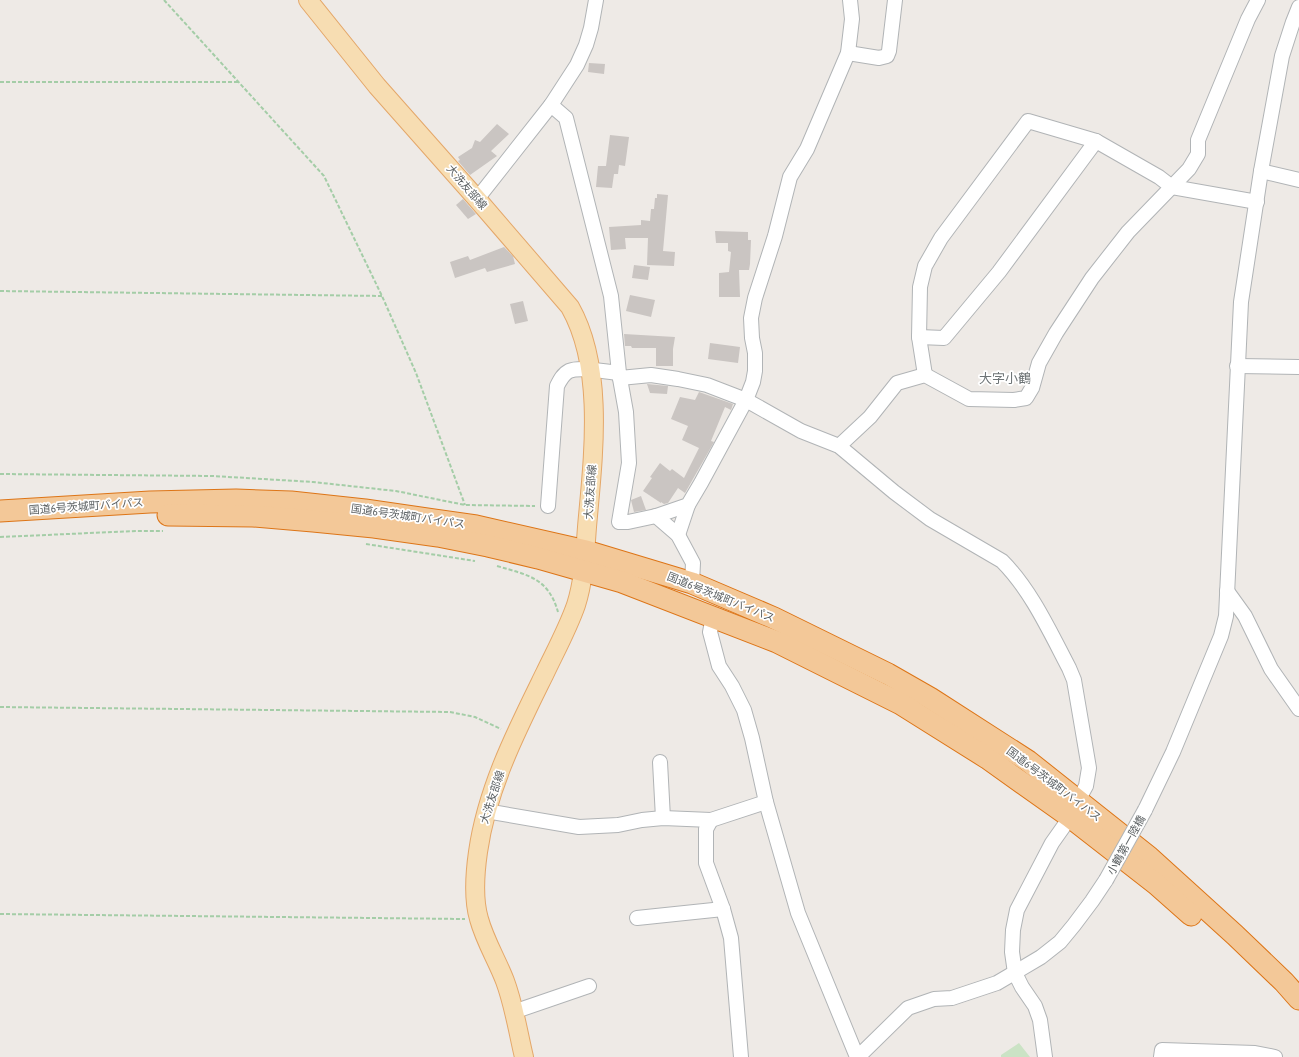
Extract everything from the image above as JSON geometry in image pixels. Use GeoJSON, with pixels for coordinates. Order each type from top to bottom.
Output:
{"type":"FeatureCollection","features":[{"type":"Feature","properties":{"kind":"highway","name":"国道6号茨城町バイパス"},"geometry":{"type":"LineString","coordinates":[[0,513],[150,502],[236,500],[291,502],[365,510],[476,526],[584,561],[692,583],[774,618],[888,674],[930,698],[1028,761],[1074,809],[1156,884],[1299,1008]]}},
{"type":"Feature","properties":{"kind":"highway","name":"国道6号茨城町バイパス"},"geometry":{"type":"LineString","coordinates":[[584,561],[622,582],[777,642],[900,704],[987,758],[1074,809],[1149,857],[1240,940],[1299,998]]}},
{"type":"Feature","properties":{"kind":"main road","name":"大洗友部線"},"geometry":{"type":"LineString","coordinates":[[308,0],[377,86],[570,307],[579,322],[586,347],[594,402],[594,433],[584,561],[579,594],[565,631],[515,735],[498,776],[486,811],[478,853],[476,878],[478,918],[505,982],[524,1057]]}},
{"type":"Feature","properties":{"kind":"street"},"geometry":{"type":"LineString","coordinates":[[477,199],[551,105],[577,65],[591,28],[596,0]]}},
{"type":"Feature","properties":{"kind":"street"},"geometry":{"type":"LineString","coordinates":[[678,535],[688,504],[746,400],[753,382],[755,371],[755,353],[752,338],[751,318],[755,298],[775,236],[790,177],[807,149],[848,53],[852,19],[850,0]]}},
{"type":"Feature","properties":{"kind":"street"},"geometry":{"type":"LineString","coordinates":[[848,53],[879,58],[887,56],[895,0]]}},
{"type":"Feature","properties":{"kind":"street"},"geometry":{"type":"LineString","coordinates":[[839,446],[870,417],[897,383],[924,375],[969,399],[1014,400],[1026,398],[1032,388],[1039,363],[1056,333],[1092,278],[1128,232],[1189,169],[1198,154],[1198,140],[1258,0]]}},
{"type":"Feature","properties":{"kind":"street","name":"小鶴第一陸橋"},"geometry":{"type":"LineString","coordinates":[[858,1057],[908,1008],[927,1001],[952,998],[997,983],[1041,957],[1060,942],[1092,901],[1106,880],[1145,810],[1173,752],[1221,636],[1226,616],[1241,302],[1261,171],[1282,56],[1299,7]]}},
{"type":"Feature","properties":{"kind":"street"},"geometry":{"type":"LineString","coordinates":[[551,105],[566,118],[611,296],[620,375],[626,412],[629,463],[619,522],[628,522],[656,516],[688,504]]}},
{"type":"Feature","properties":{"kind":"street"},"geometry":{"type":"LineString","coordinates":[[924,375],[919,337],[920,287],[924,266],[941,238],[1028,121],[1096,141],[1159,177],[1172,187],[1257,202]]}},
{"type":"Feature","properties":{"kind":"street"},"geometry":{"type":"LineString","coordinates":[[919,337],[944,338],[1000,272],[1096,141]]}},
{"type":"Feature","properties":{"kind":"street"},"geometry":{"type":"LineString","coordinates":[[1261,171],[1299,180]]}},
{"type":"Feature","properties":{"kind":"street"},"geometry":{"type":"LineString","coordinates":[[1237,366],[1299,367]]}},
{"type":"Feature","properties":{"kind":"street"},"geometry":{"type":"LineString","coordinates":[[548,506],[557,386],[564,374],[569,371],[590,370],[620,375],[651,375],[707,385],[746,400],[801,431],[839,446],[894,492],[930,519],[1002,561],[1011,569],[1030,598],[1070,668],[1074,680],[1089,768],[1086,786],[1074,809],[1052,843],[1017,910],[1013,930],[1012,952],[1016,973],[1022,987],[1035,1006],[1040,1020],[1045,1057]]}},
{"type":"Feature","properties":{"kind":"street"},"geometry":{"type":"LineString","coordinates":[[656,516],[678,535],[693,563],[692,583]]}},
{"type":"Feature","properties":{"kind":"street"},"geometry":{"type":"LineString","coordinates":[[1228,591],[1245,616],[1271,669],[1299,709]]}},
{"type":"Feature","properties":{"kind":"street"},"geometry":{"type":"LineString","coordinates":[[713,617],[710,632],[719,666],[732,686],[744,710],[752,738],[766,802],[798,913],[858,1057]]}},
{"type":"Feature","properties":{"kind":"street"},"geometry":{"type":"LineString","coordinates":[[660,762],[663,818]]}},
{"type":"Feature","properties":{"kind":"street"},"geometry":{"type":"LineString","coordinates":[[486,811],[579,827],[618,825],[642,820],[663,818],[711,820],[766,802]]}},
{"type":"Feature","properties":{"kind":"street"},"geometry":{"type":"LineString","coordinates":[[711,820],[706,829],[706,863],[723,908],[731,938],[741,1057]]}},
{"type":"Feature","properties":{"kind":"street"},"geometry":{"type":"LineString","coordinates":[[636,918],[723,908]]}},
{"type":"Feature","properties":{"kind":"street"},"geometry":{"type":"LineString","coordinates":[[513,1012],[589,986]]}},
{"type":"Feature","properties":{"kind":"street"},"geometry":{"type":"LineString","coordinates":[[1161,1057],[1162,1050],[1255,1053],[1275,1057]]}},
{"type":"Feature","properties":{"kind":"path"},"geometry":{"type":"LineString","coordinates":[[164,0],[324,176],[382,296],[416,373],[465,505]]}},
{"type":"Feature","properties":{"kind":"path"},"geometry":{"type":"LineString","coordinates":[[0,82],[239,82]]}},
{"type":"Feature","properties":{"kind":"path"},"geometry":{"type":"LineString","coordinates":[[0,291],[382,296]]}},
{"type":"Feature","properties":{"kind":"path"},"geometry":{"type":"LineString","coordinates":[[0,537],[166,531]]}},
{"type":"Feature","properties":{"kind":"path"},"geometry":{"type":"LineString","coordinates":[[361,543],[479,562]]}},
{"type":"Feature","properties":{"kind":"path"},"geometry":{"type":"LineString","coordinates":[[492,565],[534,577],[545,587],[556,607],[563,630],[565,631]]}},
{"type":"Feature","properties":{"kind":"path"},"geometry":{"type":"LineString","coordinates":[[0,707],[450,712],[475,717],[515,735]]}},
{"type":"Feature","properties":{"kind":"path"},"geometry":{"type":"LineString","coordinates":[[0,914],[478,918]]}},
{"type":"Feature","properties":{"kind":"green space"},"geometry":{"type":"Polygon","coordinates":[[[1019,1043],[1030,1057],[1001,1057],[1001,1055],[1019,1043]]]}},
{"type":"Feature","properties":{"kind":"building"},"geometry":{"type":"Polygon","coordinates":[[[589,63],[605,64],[604,74],[588,72],[589,63]]]}},
{"type":"Feature","properties":{"kind":"building"},"geometry":{"type":"Polygon","coordinates":[[[497,124],[509,134],[491,151],[497,156],[470,175],[458,161],[460,160],[458,157],[472,148],[475,140],[480,142],[497,124]]]}},
{"type":"Feature","properties":{"kind":"building"},"geometry":{"type":"Polygon","coordinates":[[[610,135],[629,137],[625,166],[619,165],[618,174],[614,174],[612,188],[596,187],[598,166],[606,166],[610,135]]]}},
{"type":"Feature","properties":{"kind":"building"},"geometry":{"type":"Polygon","coordinates":[[[657,194],[668,195],[663,251],[675,252],[674,266],[647,265],[648,238],[625,238],[626,249],[611,250],[609,227],[641,225],[641,220],[650,221],[651,209],[654,209],[657,194]]]}},
{"type":"Feature","properties":{"kind":"building"},"geometry":{"type":"Polygon","coordinates":[[[463,199],[476,214],[468,219],[456,205],[463,199]]]}},
{"type":"Feature","properties":{"kind":"building"},"geometry":{"type":"Polygon","coordinates":[[[715,231],[748,232],[748,240],[751,240],[750,264],[749,270],[739,270],[740,297],[719,297],[719,273],[729,272],[731,252],[728,251],[728,243],[716,243],[715,231]]]}},
{"type":"Feature","properties":{"kind":"building"},"geometry":{"type":"Polygon","coordinates":[[[504,247],[513,256],[515,264],[487,272],[485,268],[455,278],[450,262],[468,256],[470,260],[504,247]]]}},
{"type":"Feature","properties":{"kind":"building"},"geometry":{"type":"Polygon","coordinates":[[[634,265],[650,267],[648,280],[632,278],[634,265]]]}},
{"type":"Feature","properties":{"kind":"building"},"geometry":{"type":"Polygon","coordinates":[[[630,295],[655,300],[651,317],[626,311],[630,295]]]}},
{"type":"Feature","properties":{"kind":"building"},"geometry":{"type":"Polygon","coordinates":[[[523,301],[528,321],[515,324],[510,304],[523,301]]]}},
{"type":"Feature","properties":{"kind":"building"},"geometry":{"type":"Polygon","coordinates":[[[624,334],[675,337],[673,366],[656,366],[656,348],[632,348],[631,346],[625,346],[624,334]]]}},
{"type":"Feature","properties":{"kind":"building"},"geometry":{"type":"Polygon","coordinates":[[[710,343],[740,347],[738,363],[708,359],[710,343]]]}},
{"type":"Feature","properties":{"kind":"building"},"geometry":{"type":"Polygon","coordinates":[[[647,384],[668,386],[667,394],[650,393],[647,384]]]}},
{"type":"Feature","properties":{"kind":"building"},"geometry":{"type":"Polygon","coordinates":[[[699,392],[733,404],[731,410],[725,407],[711,441],[714,442],[685,493],[678,488],[668,503],[664,504],[643,491],[652,478],[650,477],[660,463],[670,471],[672,469],[684,478],[699,448],[682,440],[688,426],[671,419],[680,397],[695,400],[699,392]]]}},
{"type":"Feature","properties":{"kind":"building"},"geometry":{"type":"Polygon","coordinates":[[[641,496],[646,510],[634,512],[631,500],[641,496]]]}},
{"type":"Feature","properties":{"kind":"district","name":"大字小鶴"},"geometry":{"type":"Point","coordinates":[1005,378]}}]}
